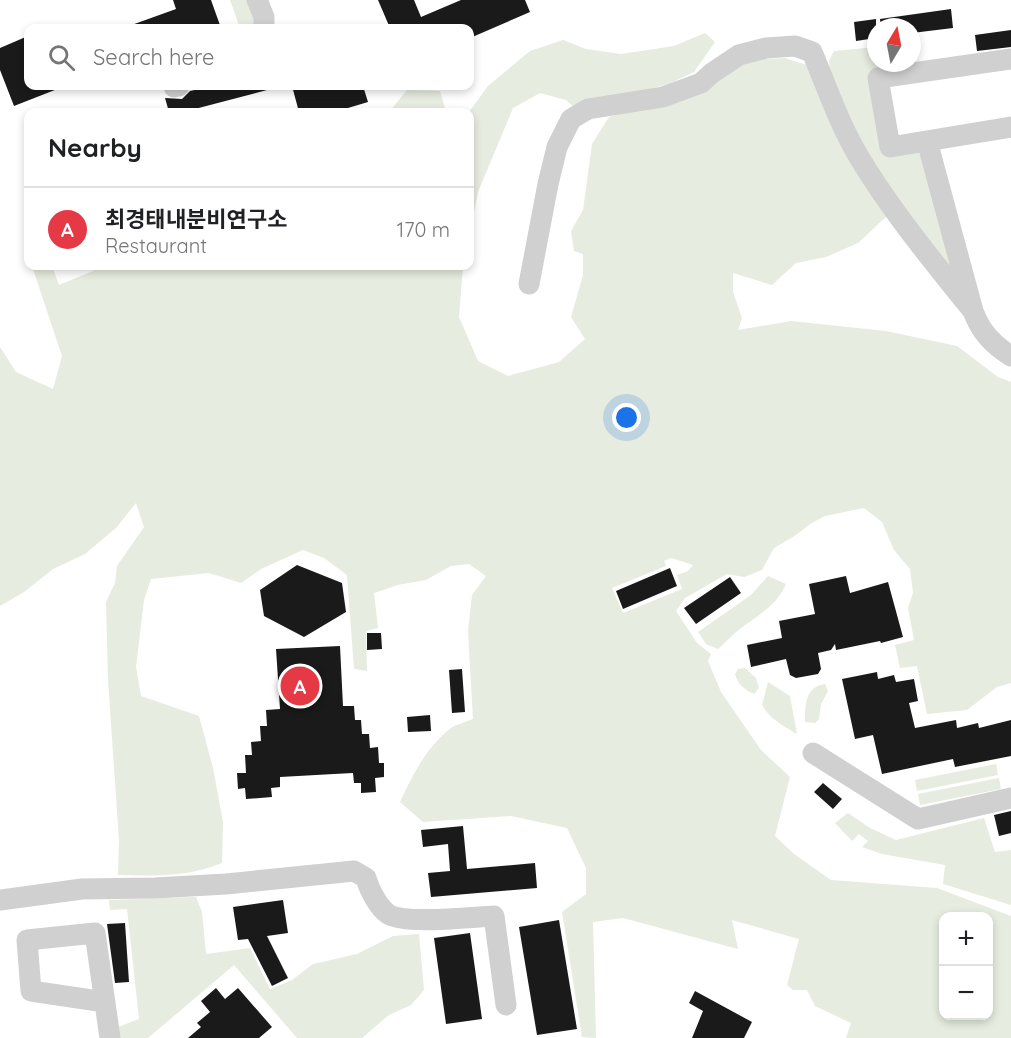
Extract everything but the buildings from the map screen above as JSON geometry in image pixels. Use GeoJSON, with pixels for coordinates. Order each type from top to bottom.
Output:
{"type":"FeatureCollection","features":[{"type":"Feature","properties":{"kind":"street"},"geometry":{"type":"LineString","coordinates":[[257,0],[264,17],[264,24]]}},
{"type":"Feature","properties":{"kind":"street"},"geometry":{"type":"LineString","coordinates":[[530,284],[557,147],[571,119],[588,109],[663,97],[701,83],[739,55],[766,48],[795,46],[812,52],[859,157],[888,200],[973,310]]}},
{"type":"Feature","properties":{"kind":"street"},"geometry":{"type":"LineString","coordinates":[[1011,58],[878,78],[890,147],[1011,127]]}},
{"type":"Feature","properties":{"kind":"street"},"geometry":{"type":"LineString","coordinates":[[927,141],[973,310],[980,328],[989,340],[1011,356]]}},
{"type":"Feature","properties":{"kind":"street"},"geometry":{"type":"LineString","coordinates":[[813,753],[918,819],[1011,798]]}},
{"type":"Feature","properties":{"kind":"street"},"geometry":{"type":"LineString","coordinates":[[0,900],[82,889],[226,884],[354,871],[366,878],[370,892],[388,914],[417,920],[494,916],[506,1005]]}},
{"type":"Feature","properties":{"kind":"street"},"geometry":{"type":"LineString","coordinates":[[105,1002],[110,1038]]}},
{"type":"Feature","properties":{"kind":"shaded area"},"geometry":{"type":"Polygon","coordinates":[[[230,0],[249,0],[255,24],[239,24],[230,0]]]}},
{"type":"Feature","properties":{"kind":"shaded area"},"geometry":{"type":"Polygon","coordinates":[[[705,33],[715,42],[694,72],[669,84],[575,108],[566,100],[540,93],[513,108],[478,192],[474,212],[474,108],[472,108],[488,86],[530,51],[563,40],[586,49],[621,54],[674,46],[705,33]]]}},
{"type":"Feature","properties":{"kind":"shaded area"},"geometry":{"type":"Polygon","coordinates":[[[867,48],[867,72],[880,72],[868,74],[886,151],[918,148],[959,280],[865,154],[830,72],[829,60],[834,51],[867,48]]]}},
{"type":"Feature","properties":{"kind":"shaded area"},"geometry":{"type":"Polygon","coordinates":[[[785,58],[807,65],[888,215],[858,243],[826,257],[796,263],[772,285],[733,273],[733,292],[742,318],[738,330],[791,321],[886,331],[957,346],[998,377],[1011,382],[1011,683],[997,687],[967,710],[927,714],[917,666],[900,668],[895,645],[914,640],[908,608],[913,593],[910,569],[894,550],[882,522],[864,508],[825,516],[810,524],[774,548],[762,570],[744,577],[727,574],[685,598],[676,611],[697,643],[711,654],[708,661],[721,692],[761,750],[790,777],[775,836],[794,854],[831,880],[937,888],[1011,916],[1011,1038],[846,1038],[851,1023],[815,1006],[807,990],[793,990],[787,985],[799,939],[732,920],[738,949],[623,918],[593,922],[596,1038],[582,1037],[562,912],[586,894],[586,868],[567,828],[511,816],[423,822],[400,802],[427,752],[451,728],[473,719],[468,631],[472,595],[486,576],[469,564],[451,566],[426,580],[398,585],[374,593],[378,628],[366,631],[367,671],[354,669],[347,575],[324,558],[303,550],[261,569],[241,583],[209,573],[151,579],[144,600],[136,667],[141,696],[199,716],[213,768],[223,822],[222,863],[184,873],[118,875],[119,840],[108,680],[106,602],[115,583],[117,566],[144,527],[136,503],[116,528],[85,554],[53,569],[24,592],[0,606],[0,347],[16,372],[53,389],[62,356],[33,270],[53,270],[59,285],[94,270],[463,270],[459,317],[478,361],[508,376],[559,362],[585,339],[571,317],[583,275],[583,254],[574,251],[571,231],[583,210],[592,144],[609,117],[654,103],[745,60],[785,58]],[[671,558],[664,561],[666,566],[612,588],[623,613],[682,589],[677,575],[688,571],[693,565],[671,558]]]}},
{"type":"Feature","properties":{"kind":"shaded area"},"geometry":{"type":"Polygon","coordinates":[[[407,90],[440,91],[445,108],[392,108],[407,90]]]}},
{"type":"Feature","properties":{"kind":"shaded area"},"geometry":{"type":"Polygon","coordinates":[[[768,576],[786,584],[776,600],[718,649],[706,644],[698,632],[751,595],[768,576]]]}},
{"type":"Feature","properties":{"kind":"shaded area"},"geometry":{"type":"Polygon","coordinates":[[[745,668],[756,678],[759,688],[754,694],[742,687],[736,678],[735,674],[738,669],[745,668]]]}},
{"type":"Feature","properties":{"kind":"shaded area"},"geometry":{"type":"Polygon","coordinates":[[[768,682],[790,696],[797,734],[773,718],[762,705],[768,682]]]}},
{"type":"Feature","properties":{"kind":"shaded area"},"geometry":{"type":"Polygon","coordinates":[[[825,684],[828,691],[821,704],[819,719],[815,723],[805,722],[807,698],[813,689],[825,684]]]}},
{"type":"Feature","properties":{"kind":"shaded area"},"geometry":{"type":"Polygon","coordinates":[[[996,764],[998,775],[917,791],[915,780],[996,764]]]}},
{"type":"Feature","properties":{"kind":"shaded area"},"geometry":{"type":"Polygon","coordinates":[[[999,778],[1001,789],[920,805],[918,794],[999,778]]]}},
{"type":"Feature","properties":{"kind":"shaded area"},"geometry":{"type":"Polygon","coordinates":[[[848,813],[870,828],[896,840],[984,818],[995,852],[1011,850],[1011,905],[943,884],[945,865],[882,854],[862,847],[868,841],[859,834],[852,841],[835,823],[848,813]]]}},
{"type":"Feature","properties":{"kind":"shaded area"},"geometry":{"type":"Polygon","coordinates":[[[196,897],[202,912],[206,954],[250,948],[270,989],[292,980],[313,964],[357,954],[393,936],[419,934],[424,990],[411,1005],[389,1015],[362,1038],[297,1038],[234,965],[148,1038],[119,1038],[118,1027],[139,1019],[127,909],[110,910],[109,900],[196,897]]]}},
{"type":"Feature","properties":{"kind":"place","name":"최경태내분비연구소"},"geometry":{"type":"Point","coordinates":[300,686]}}]}
